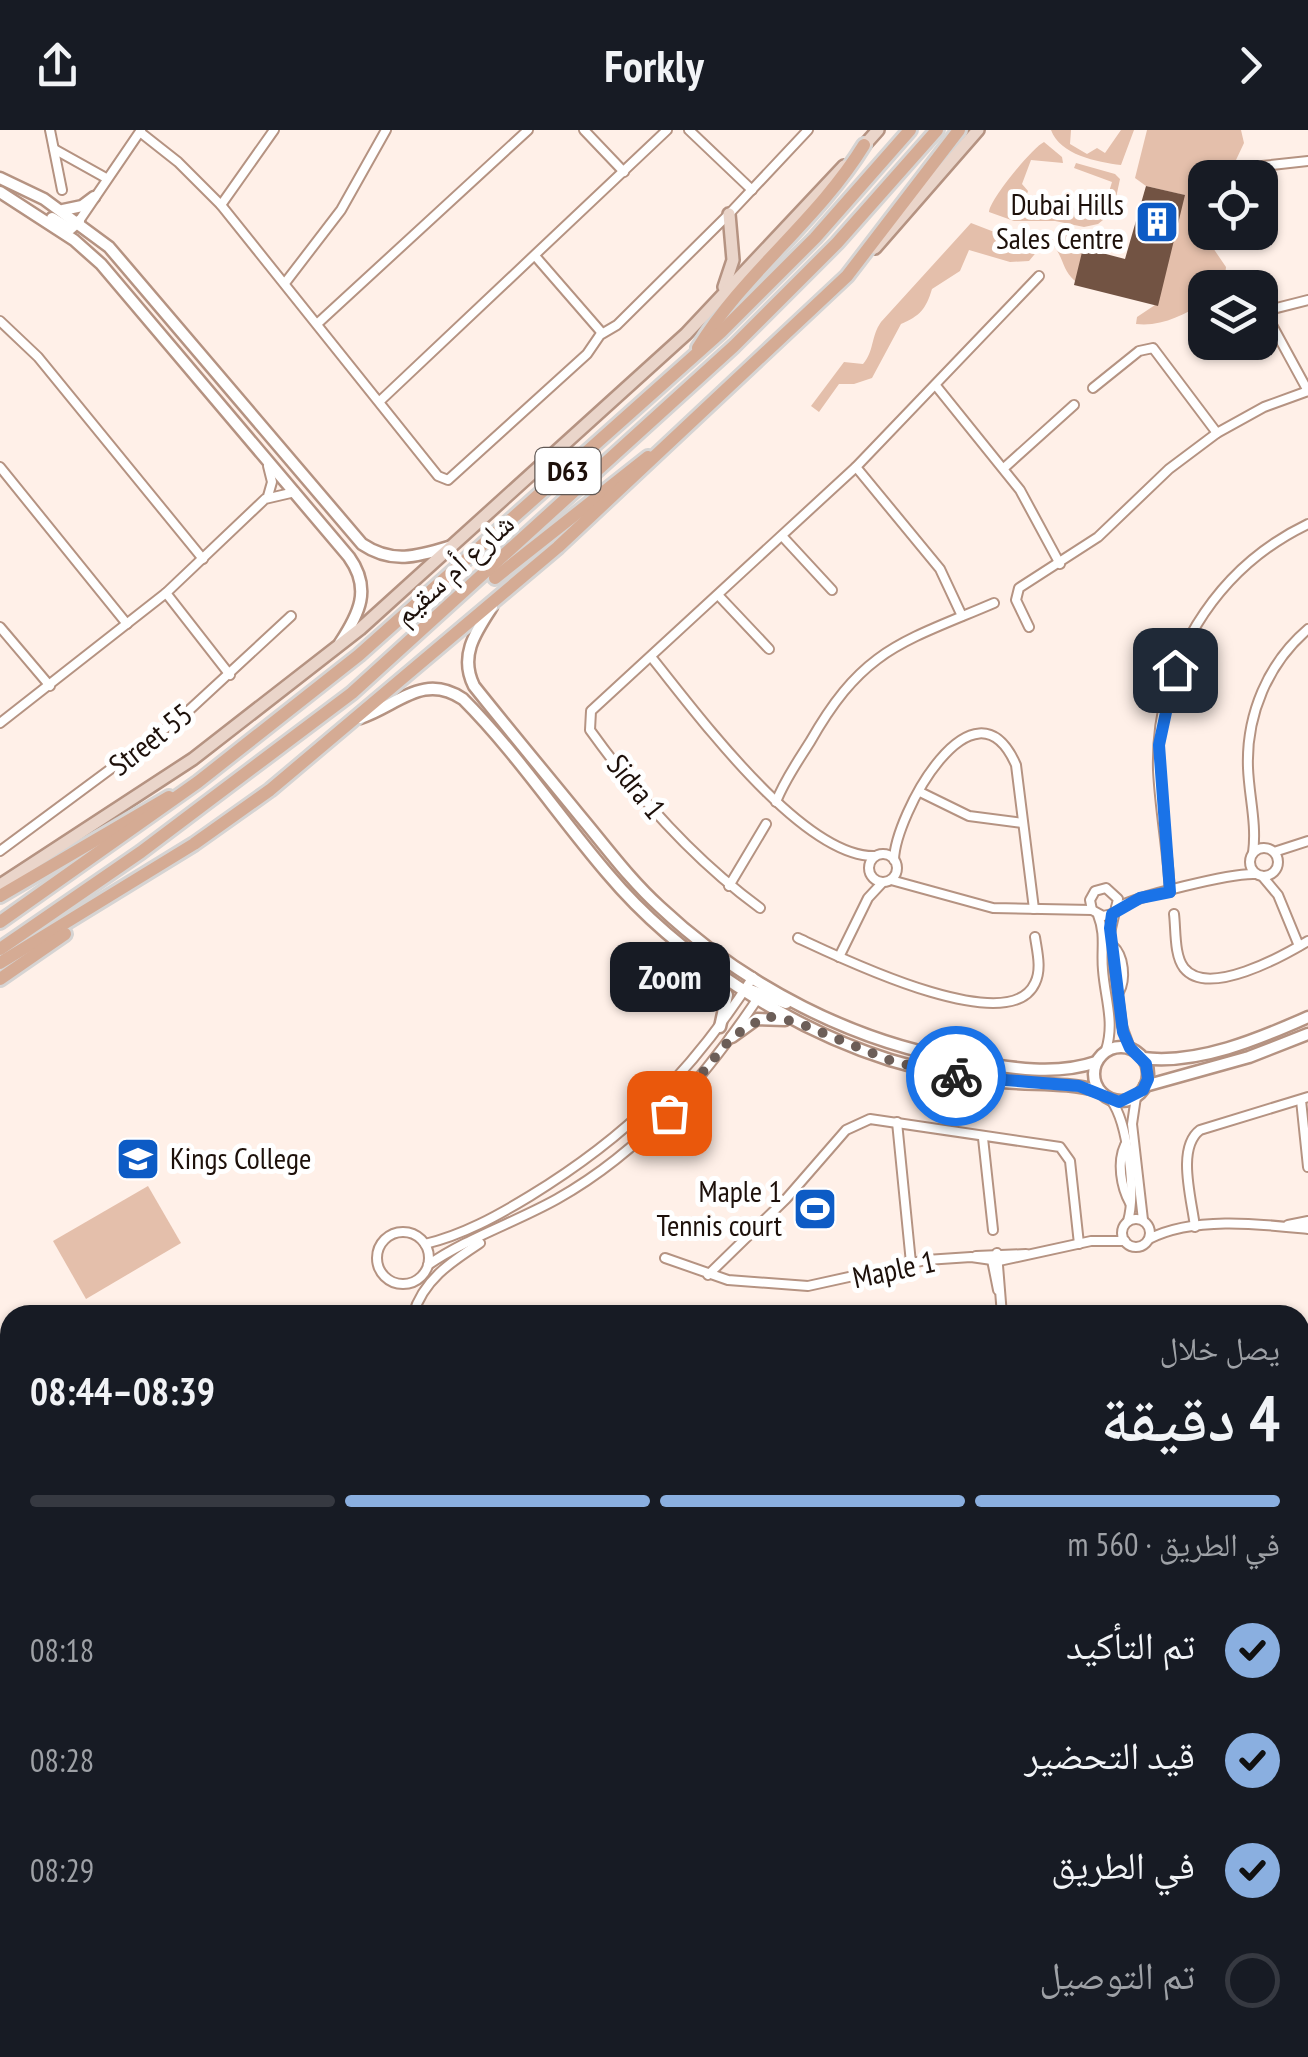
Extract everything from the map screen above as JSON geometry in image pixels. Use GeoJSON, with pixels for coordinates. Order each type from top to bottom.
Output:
{"type":"FeatureCollection","features":[{"type":"Feature","properties":{"kind":"main road"},"geometry":{"type":"LineString","coordinates":[[0,884],[181,767],[336,649],[709,310],[878,130]]}},
{"type":"Feature","properties":{"kind":"main road","name":"شارع أم سقيم"},"geometry":{"type":"LineString","coordinates":[[0,922],[198,782],[359,655],[690,362],[815,238],[910,130]]}},
{"type":"Feature","properties":{"kind":"main road","name":"شارع أم سقيم"},"geometry":{"type":"LineString","coordinates":[[0,949],[298,736],[428,626],[772,309],[858,221],[937,130]]}},
{"type":"Feature","properties":{"kind":"main road"},"geometry":{"type":"LineString","coordinates":[[847,276],[959,130]]}},
{"type":"Feature","properties":{"kind":"main road"},"geometry":{"type":"LineString","coordinates":[[0,979],[270,790],[360,718],[678,438],[847,276],[978,130]]}},
{"type":"Feature","properties":{"kind":"main road"},"geometry":{"type":"LineString","coordinates":[[690,362],[720,316],[822,203],[864,145]]}},
{"type":"Feature","properties":{"kind":"main road"},"geometry":{"type":"LineString","coordinates":[[709,310],[732,266],[729,214]]}},
{"type":"Feature","properties":{"kind":"main road"},"geometry":{"type":"LineString","coordinates":[[428,626],[474,596],[616,480],[678,438]]}},
{"type":"Feature","properties":{"kind":"main road","name":"شارع أم سقيم"},"geometry":{"type":"LineString","coordinates":[[0,896],[125,820],[198,782]]}},
{"type":"Feature","properties":{"kind":"main road"},"geometry":{"type":"LineString","coordinates":[[0,963],[194,844]]}},
{"type":"Feature","properties":{"kind":"street"},"geometry":{"type":"LineString","coordinates":[[50,130],[62,190]]}},
{"type":"Feature","properties":{"kind":"street"},"geometry":{"type":"LineString","coordinates":[[221,205],[274,130]]}},
{"type":"Feature","properties":{"kind":"street"},"geometry":{"type":"LineString","coordinates":[[317,324],[528,130]]}},
{"type":"Feature","properties":{"kind":"street"},"geometry":{"type":"LineString","coordinates":[[584,130],[624,172]]}},
{"type":"Feature","properties":{"kind":"street"},"geometry":{"type":"LineString","coordinates":[[380,401],[667,130]]}},
{"type":"Feature","properties":{"kind":"street"},"geometry":{"type":"LineString","coordinates":[[689,130],[752,190]]}},
{"type":"Feature","properties":{"kind":"street"},"geometry":{"type":"LineString","coordinates":[[44,220],[53,218],[70,229],[79,222],[140,131],[221,205],[444,480],[452,479],[587,354],[601,334],[729,214],[808,130]]}},
{"type":"Feature","properties":{"kind":"street"},"geometry":{"type":"LineString","coordinates":[[285,284],[341,210],[386,131]]}},
{"type":"Feature","properties":{"kind":"street"},"geometry":{"type":"LineString","coordinates":[[54,148],[106,178]]}},
{"type":"Feature","properties":{"kind":"street"},"geometry":{"type":"LineString","coordinates":[[1278,164],[1308,161]]}},
{"type":"Feature","properties":{"kind":"street"},"geometry":{"type":"LineString","coordinates":[[0,178],[79,222],[132,272],[368,548],[395,558],[452,546]]}},
{"type":"Feature","properties":{"kind":"street"},"geometry":{"type":"LineString","coordinates":[[0,192],[101,264],[345,551],[357,568],[362,596],[357,617],[336,649]]}},
{"type":"Feature","properties":{"kind":"street"},"geometry":{"type":"LineString","coordinates":[[61,210],[82,206],[94,197]]}},
{"type":"Feature","properties":{"kind":"street"},"geometry":{"type":"LineString","coordinates":[[536,257],[601,334]]}},
{"type":"Feature","properties":{"kind":"street","name":"Sidra 1"},"geometry":{"type":"LineString","coordinates":[[760,908],[729,886],[674,834],[590,730],[589,717],[595,706],[856,468],[1039,276]]}},
{"type":"Feature","properties":{"kind":"street"},"geometry":{"type":"LineString","coordinates":[[1278,305],[1308,300]]}},
{"type":"Feature","properties":{"kind":"street"},"geometry":{"type":"LineString","coordinates":[[0,321],[38,357],[202,559]]}},
{"type":"Feature","properties":{"kind":"street"},"geometry":{"type":"LineString","coordinates":[[1029,627],[1016,592],[1098,538],[1169,469],[1217,433],[1264,407],[1308,391],[1278,336]]}},
{"type":"Feature","properties":{"kind":"street"},"geometry":{"type":"LineString","coordinates":[[1093,388],[1139,351],[1153,348],[1217,433]]}},
{"type":"Feature","properties":{"kind":"street"},"geometry":{"type":"LineString","coordinates":[[937,386],[1004,468],[1030,506],[1060,564]]}},
{"type":"Feature","properties":{"kind":"street"},"geometry":{"type":"LineString","coordinates":[[1004,468],[1074,405]]}},
{"type":"Feature","properties":{"kind":"street"},"geometry":{"type":"LineString","coordinates":[[262,453],[272,477],[265,500]]}},
{"type":"Feature","properties":{"kind":"street"},"geometry":{"type":"LineString","coordinates":[[0,467],[127,624]]}},
{"type":"Feature","properties":{"kind":"street"},"geometry":{"type":"LineString","coordinates":[[856,468],[940,569],[962,616]]}},
{"type":"Feature","properties":{"kind":"street"},"geometry":{"type":"LineString","coordinates":[[0,723],[166,592],[265,500],[294,492]]}},
{"type":"Feature","properties":{"kind":"street"},"geometry":{"type":"LineString","coordinates":[[1170,892],[1158,758],[1162,720],[1175,670],[1196,626],[1222,588],[1273,543],[1308,524]]}},
{"type":"Feature","properties":{"kind":"street"},"geometry":{"type":"LineString","coordinates":[[783,537],[832,590]]}},
{"type":"Feature","properties":{"kind":"street"},"geometry":{"type":"LineString","coordinates":[[166,592],[230,675]]}},
{"type":"Feature","properties":{"kind":"street"},"geometry":{"type":"LineString","coordinates":[[501,594],[477,630],[467,663],[474,686],[658,905],[709,948],[753,977],[762,992],[796,1022]]}},
{"type":"Feature","properties":{"kind":"street"},"geometry":{"type":"LineString","coordinates":[[720,596],[769,649]]}},
{"type":"Feature","properties":{"kind":"street"},"geometry":{"type":"LineString","coordinates":[[776,802],[846,684],[892,647],[994,603]]}},
{"type":"Feature","properties":{"kind":"street","name":"Street 55"},"geometry":{"type":"LineString","coordinates":[[0,851],[109,773],[230,675],[291,616]]}},
{"type":"Feature","properties":{"kind":"street"},"geometry":{"type":"LineString","coordinates":[[0,627],[50,686]]}},
{"type":"Feature","properties":{"kind":"street"},"geometry":{"type":"LineString","coordinates":[[1174,914],[1179,959],[1188,972],[1201,978],[1216,980],[1304,944],[1278,895],[1258,875],[1252,855],[1248,767],[1252,724],[1277,664],[1308,629]]}},
{"type":"Feature","properties":{"kind":"street"},"geometry":{"type":"LineString","coordinates":[[652,658],[746,774],[776,802],[853,853],[870,874],[886,882],[913,885],[973,904],[1114,911],[1140,898],[1234,874],[1258,875],[1277,867],[1304,843]]}},
{"type":"Feature","properties":{"kind":"street"},"geometry":{"type":"LineString","coordinates":[[360,718],[417,689],[436,688],[462,698],[636,905],[745,989],[762,992],[888,1043],[957,1060],[1048,1070],[1096,1062]]}},
{"type":"Feature","properties":{"kind":"street"},"geometry":{"type":"LineString","coordinates":[[868,898],[886,882],[895,864],[897,839],[937,760],[954,742],[973,735],[987,736],[1004,746],[1016,765],[1034,909]]}},
{"type":"Feature","properties":{"kind":"street"},"geometry":{"type":"LineString","coordinates":[[920,792],[969,816],[1023,823]]}},
{"type":"Feature","properties":{"kind":"street"},"geometry":{"type":"LineString","coordinates":[[1253,822],[1277,867],[1278,895]]}},
{"type":"Feature","properties":{"kind":"street"},"geometry":{"type":"LineString","coordinates":[[729,886],[766,824]]}},
{"type":"Feature","properties":{"kind":"street"},"geometry":{"type":"LineString","coordinates":[[839,957],[868,898],[870,874],[879,855],[897,839]]}},
{"type":"Feature","properties":{"kind":"street"},"geometry":{"type":"LineString","coordinates":[[1234,874],[1252,855],[1304,843]]}},
{"type":"Feature","properties":{"kind":"street"},"geometry":{"type":"LineString","coordinates":[[853,853],[879,855],[895,864],[913,885]]}},
{"type":"Feature","properties":{"kind":"street"},"geometry":{"type":"LineString","coordinates":[[1062,907],[1106,888],[1140,898]]}},
{"type":"Feature","properties":{"kind":"street"},"geometry":{"type":"LineString","coordinates":[[1116,894],[1113,946],[1120,954],[1124,975],[1119,992],[1122,1026],[1130,1048],[1143,1058],[1148,1072],[1146,1086]]}},
{"type":"Feature","properties":{"kind":"street"},"geometry":{"type":"LineString","coordinates":[[1091,896],[1103,929],[1102,967],[1111,1019],[1106,1050],[1096,1062],[1094,1080],[1118,1109],[1125,1145],[1121,1164],[1124,1190],[1131,1205],[1124,1241]]}},
{"type":"Feature","properties":{"kind":"street"},"geometry":{"type":"LineString","coordinates":[[798,938],[912,986],[1001,1004],[1023,998],[1036,983],[1035,937]]}},
{"type":"Feature","properties":{"kind":"street"},"geometry":{"type":"LineString","coordinates":[[694,953],[725,988],[727,1001],[720,1027]]}},
{"type":"Feature","properties":{"kind":"street"},"geometry":{"type":"LineString","coordinates":[[425,1244],[462,1232],[513,1206],[590,1158],[660,1098],[720,1027],[753,977]]}},
{"type":"Feature","properties":{"kind":"street"},"geometry":{"type":"LineString","coordinates":[[428,1265],[425,1244],[414,1234],[392,1234],[381,1244],[378,1262],[387,1278],[404,1284],[418,1278],[428,1265],[562,1196],[644,1136],[698,1082],[762,992]]}},
{"type":"Feature","properties":{"kind":"street"},"geometry":{"type":"LineString","coordinates":[[732,1037],[766,1016],[796,1022],[860,1050],[928,1070],[997,1082],[1060,1084],[1100,1091]]}},
{"type":"Feature","properties":{"kind":"street"},"geometry":{"type":"LineString","coordinates":[[1143,1058],[1168,1060],[1205,1052],[1308,1017]]}},
{"type":"Feature","properties":{"kind":"street"},"geometry":{"type":"LineString","coordinates":[[1149,1239],[1132,1124],[1136,1097],[1146,1086],[1249,1057],[1308,1034]]}},
{"type":"Feature","properties":{"kind":"street"},"geometry":{"type":"LineString","coordinates":[[1106,1050],[1130,1048]]}},
{"type":"Feature","properties":{"kind":"street"},"geometry":{"type":"LineString","coordinates":[[1111,1100],[1136,1097]]}},
{"type":"Feature","properties":{"kind":"street"},"geometry":{"type":"LineString","coordinates":[[1196,1227],[1188,1154],[1191,1137],[1200,1130],[1305,1098],[1308,1166]]}},
{"type":"Feature","properties":{"kind":"street"},"geometry":{"type":"LineString","coordinates":[[708,1275],[786,1200],[851,1126],[870,1118],[983,1138],[1048,1143],[1064,1150],[1071,1167],[1079,1244]]}},
{"type":"Feature","properties":{"kind":"street"},"geometry":{"type":"LineString","coordinates":[[897,1122],[911,1262]]}},
{"type":"Feature","properties":{"kind":"street"},"geometry":{"type":"LineString","coordinates":[[983,1138],[994,1230]]}},
{"type":"Feature","properties":{"kind":"street"},"geometry":{"type":"LineString","coordinates":[[1001,1305],[995,1257],[1102,1240],[1124,1241],[1140,1247],[1171,1230],[1196,1227],[1308,1221]]}},
{"type":"Feature","properties":{"kind":"street"},"geometry":{"type":"LineString","coordinates":[[1102,1240],[1126,1224],[1145,1222],[1171,1230]]}},
{"type":"Feature","properties":{"kind":"street"},"geometry":{"type":"LineString","coordinates":[[1286,1225],[1308,1229]]}},
{"type":"Feature","properties":{"kind":"street"},"geometry":{"type":"LineString","coordinates":[[418,1305],[440,1272],[493,1233]]}},
{"type":"Feature","properties":{"kind":"street","name":"Maple 1"},"geometry":{"type":"LineString","coordinates":[[665,1258],[708,1275],[758,1285],[808,1286],[848,1280],[911,1262],[995,1257]]}},
{"type":"Feature","properties":{"kind":"shaded area"},"geometry":{"type":"Polygon","coordinates":[[[1051,130],[1071,130],[1070,144],[1087,154],[1097,148],[1105,153],[1121,130],[1134,130],[1121,165],[1071,151],[1062,146],[1051,130]]]}},
{"type":"Feature","properties":{"kind":"shaded area"},"geometry":{"type":"Polygon","coordinates":[[[1147,130],[1241,130],[1244,143],[1236,160],[1188,160],[1188,250],[1214,250],[1226,270],[1188,270],[1188,311],[1163,322],[1136,324],[1137,317],[1155,305],[1184,195],[1146,186],[1135,178],[1147,130]]]}},
{"type":"Feature","properties":{"kind":"shaded area"},"geometry":{"type":"Polygon","coordinates":[[[1044,142],[1062,157],[1063,163],[1031,160],[1022,184],[1028,191],[1026,197],[1094,213],[1096,207],[1104,208],[1112,182],[1074,168],[1076,163],[1120,179],[1113,212],[1098,224],[1084,227],[1055,221],[1014,221],[989,212],[1012,174],[1044,142]]]}},
{"type":"Feature","properties":{"kind":"shaded area"},"geometry":{"type":"Polygon","coordinates":[[[971,223],[1015,240],[1064,231],[1092,236],[1097,252],[1075,281],[1053,245],[1039,249],[1029,261],[1010,262],[969,250],[960,271],[932,289],[921,311],[901,324],[872,378],[839,384],[819,412],[811,406],[844,362],[863,364],[881,322],[971,223]]]}},
{"type":"Feature","properties":{"kind":"shaded area"},"geometry":{"type":"Polygon","coordinates":[[[148,1186],[181,1243],[86,1299],[53,1241],[148,1186]]]}},
{"type":"Feature","properties":{"kind":"building","name":"Dubai Hills Sales Centre"},"geometry":{"type":"Polygon","coordinates":[[[1146,186],[1185,195],[1158,306],[1074,285],[1083,248],[1125,259],[1146,186]]]}},
{"type":"Feature","properties":{"kind":"way so far"},"geometry":{"type":"LineString","coordinates":[[669,1113],[732,1037],[766,1016],[796,1022],[894,1062],[956,1076]]}},
{"type":"Feature","properties":{"kind":"place","name":"Dubai Hills Sales Centre"},"geometry":{"type":"Point","coordinates":[1157,222]}},
{"type":"Feature","properties":{"kind":"place","name":"Zoom"},"geometry":{"type":"Point","coordinates":[669,1113]}},
{"type":"Feature","properties":{"kind":"place","name":"Kings College"},"geometry":{"type":"Point","coordinates":[138,1159]}},
{"type":"Feature","properties":{"kind":"place","name":"Maple 1 Tennis court"},"geometry":{"type":"Point","coordinates":[815,1209]}},
{"type":"Feature","properties":{"kind":"route"},"geometry":{"type":"LineString","coordinates":[[956,1076],[1079,1086],[1100,1091],[1106,1098],[1119,1102],[1136,1097],[1146,1086],[1146,1064],[1130,1048],[1122,1026],[1110,928],[1116,908],[1170,892],[1158,771],[1162,720],[1175,670]]}}]}
